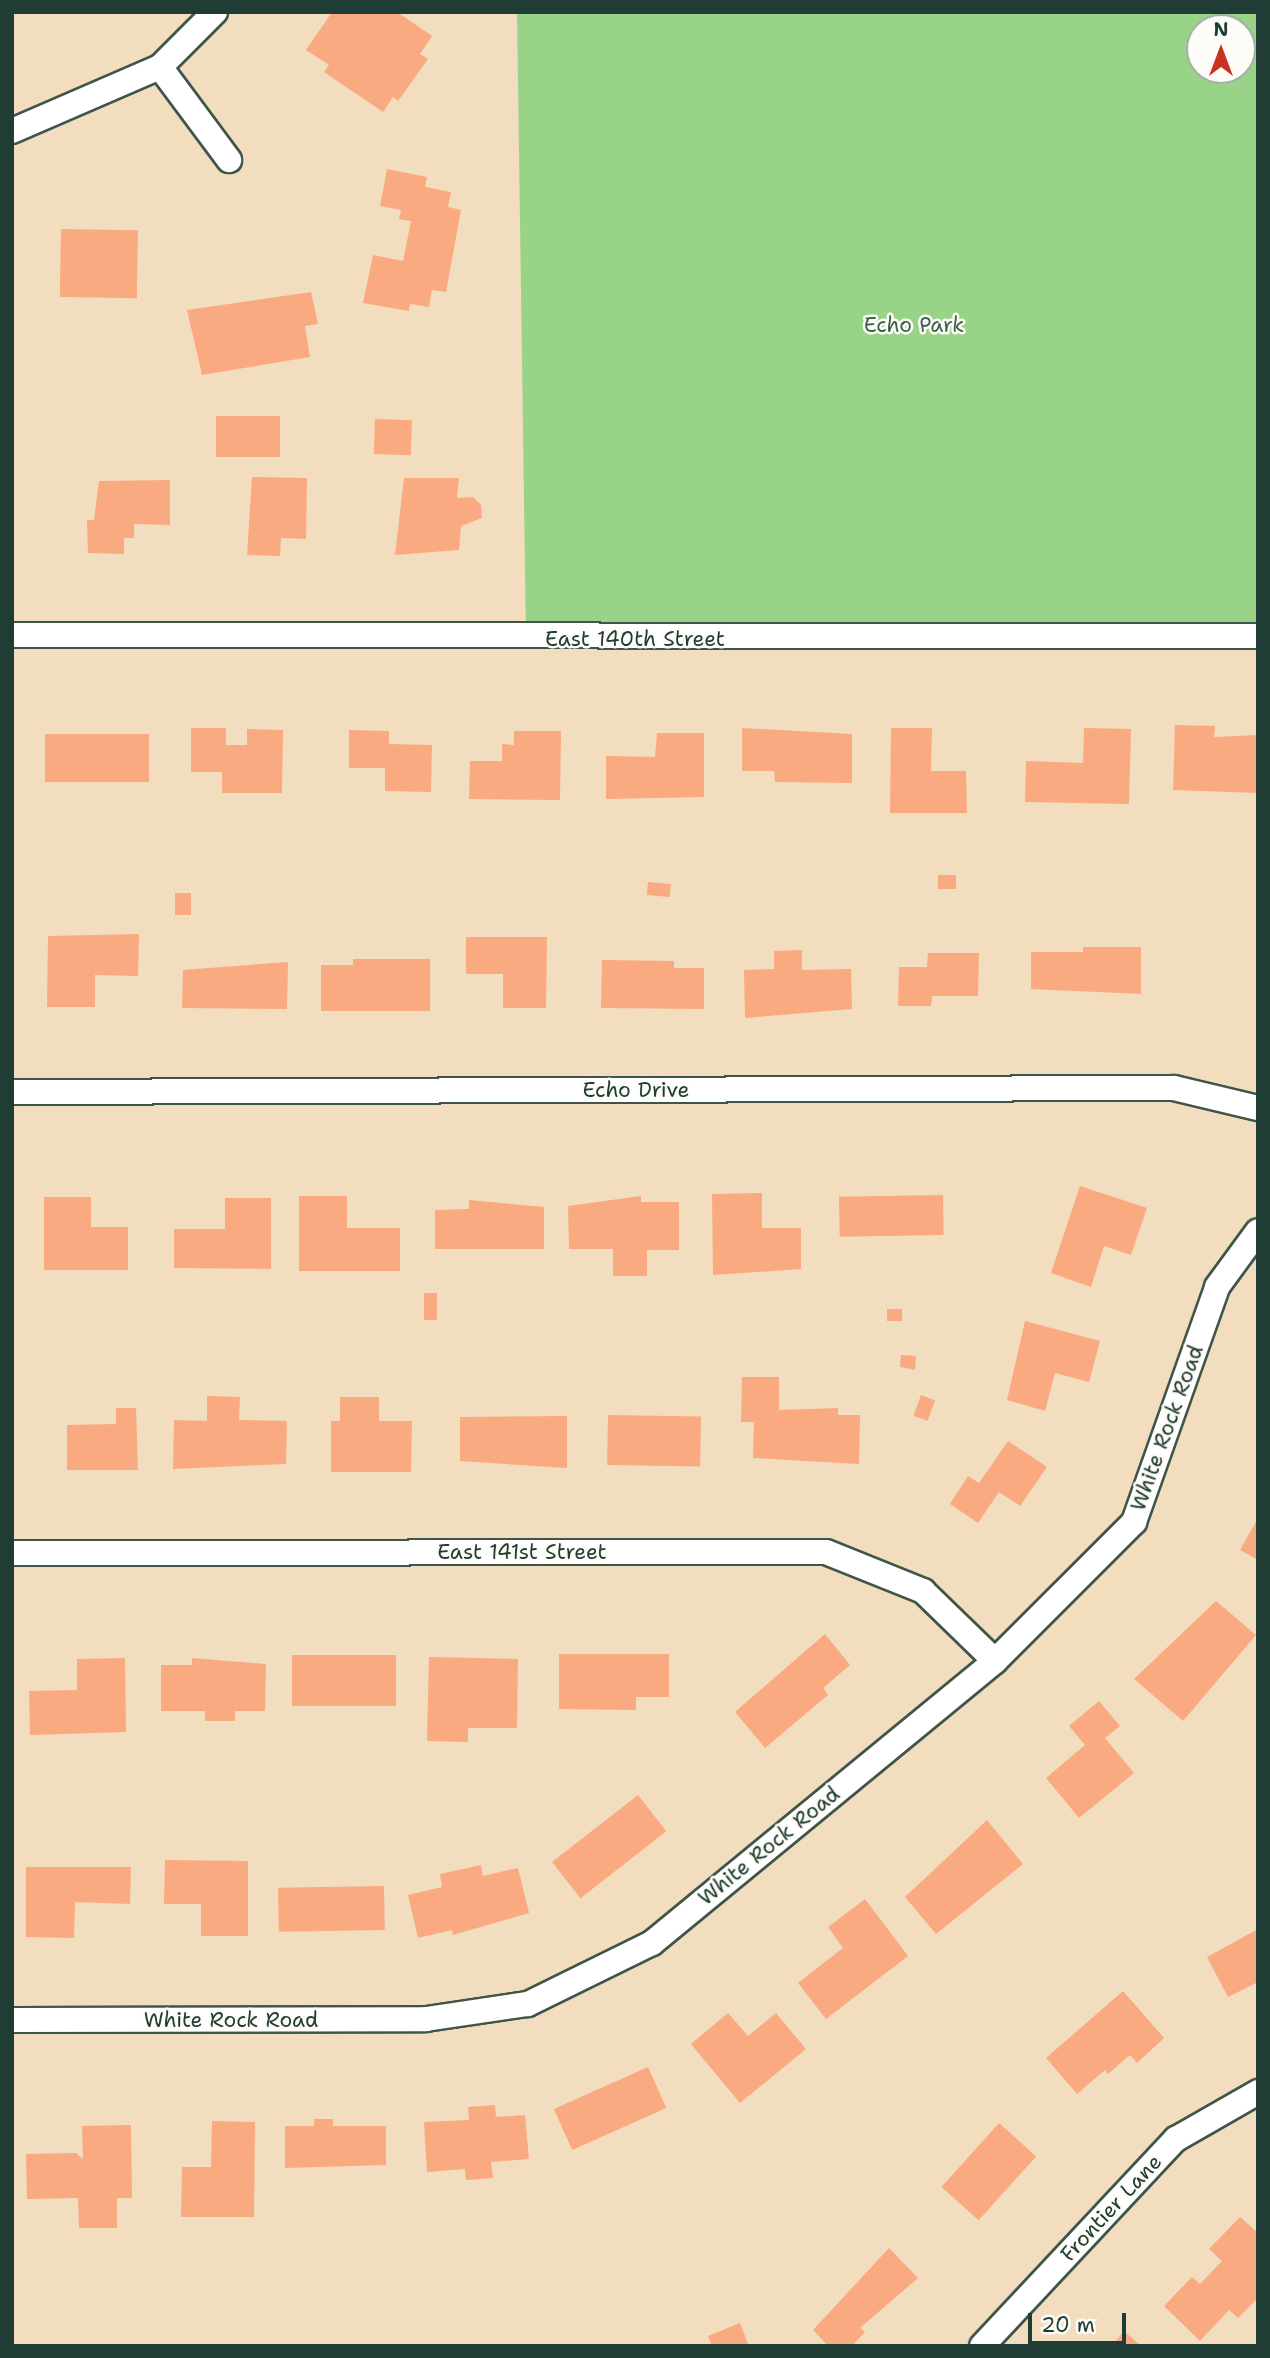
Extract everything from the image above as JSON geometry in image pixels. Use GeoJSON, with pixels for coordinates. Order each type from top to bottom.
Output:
{"type":"FeatureCollection","features":[{"type":"Feature","properties":{"kind":"street"},"geometry":{"type":"LineString","coordinates":[[12,131],[160,67],[215,12]]}},
{"type":"Feature","properties":{"kind":"street"},"geometry":{"type":"LineString","coordinates":[[160,67],[229,160]]}},
{"type":"Feature","properties":{"kind":"street","name":"East 140th Street"},"geometry":{"type":"LineString","coordinates":[[12,635],[1258,636]]}},
{"type":"Feature","properties":{"kind":"street","name":"Echo Drive"},"geometry":{"type":"LineString","coordinates":[[12,1092],[1174,1088],[1258,1108]]}},
{"type":"Feature","properties":{"kind":"street","name":"White Rock Road"},"geometry":{"type":"LineString","coordinates":[[12,2020],[426,2019],[528,2004],[652,1942],[995,1661],[1134,1522],[1217,1287],[1258,1231]]}},
{"type":"Feature","properties":{"kind":"street","name":"East 141st Street"},"geometry":{"type":"LineString","coordinates":[[12,1553],[826,1552],[923,1591],[995,1661]]}},
{"type":"Feature","properties":{"kind":"street","name":"Frontier Lane"},"geometry":{"type":"LineString","coordinates":[[982,2346],[1176,2139],[1258,2092]]}},
{"type":"Feature","properties":{"kind":"green space","name":"Echo Park"},"geometry":{"type":"Polygon","coordinates":[[[517,12],[1258,12],[1258,636],[526,639],[517,12]]]}},
{"type":"Feature","properties":{"kind":"building"},"geometry":{"type":"Polygon","coordinates":[[[332,12],[397,12],[432,36],[420,54],[428,59],[398,101],[393,97],[383,112],[324,72],[329,65],[306,50],[332,12]]]}},
{"type":"Feature","properties":{"kind":"building"},"geometry":{"type":"Polygon","coordinates":[[[387,169],[427,177],[425,187],[451,192],[448,207],[461,210],[446,292],[432,290],[429,307],[410,304],[409,311],[363,303],[373,255],[403,261],[411,221],[399,219],[401,210],[380,206],[387,169]]]}},
{"type":"Feature","properties":{"kind":"building"},"geometry":{"type":"Polygon","coordinates":[[[61,229],[138,230],[137,298],[60,297],[61,229]]]}},
{"type":"Feature","properties":{"kind":"building"},"geometry":{"type":"Polygon","coordinates":[[[311,292],[318,324],[305,326],[310,357],[202,375],[187,310],[311,292]]]}},
{"type":"Feature","properties":{"kind":"building"},"geometry":{"type":"Polygon","coordinates":[[[216,416],[280,416],[280,457],[216,457],[216,416]]]}},
{"type":"Feature","properties":{"kind":"building"},"geometry":{"type":"Polygon","coordinates":[[[375,419],[412,420],[411,455],[374,454],[375,419]]]}},
{"type":"Feature","properties":{"kind":"building"},"geometry":{"type":"Polygon","coordinates":[[[252,477],[307,478],[306,539],[281,538],[280,556],[247,555],[252,477]]]}},
{"type":"Feature","properties":{"kind":"building"},"geometry":{"type":"Polygon","coordinates":[[[404,478],[459,478],[457,498],[473,497],[481,505],[482,518],[461,526],[459,550],[395,555],[404,478]]]}},
{"type":"Feature","properties":{"kind":"building"},"geometry":{"type":"Polygon","coordinates":[[[170,480],[170,525],[134,524],[134,538],[124,538],[124,554],[88,553],[87,520],[94,520],[99,481],[170,480]]]}},
{"type":"Feature","properties":{"kind":"building"},"geometry":{"type":"Polygon","coordinates":[[[1175,725],[1215,726],[1214,737],[1258,735],[1258,793],[1173,790],[1175,725]]]}},
{"type":"Feature","properties":{"kind":"building"},"geometry":{"type":"Polygon","coordinates":[[[191,728],[226,728],[226,745],[247,745],[247,729],[283,730],[282,793],[222,793],[222,772],[191,772],[191,728]]]}},
{"type":"Feature","properties":{"kind":"building"},"geometry":{"type":"Polygon","coordinates":[[[742,728],[852,734],[852,783],[775,782],[774,771],[742,771],[742,728]]]}},
{"type":"Feature","properties":{"kind":"building"},"geometry":{"type":"Polygon","coordinates":[[[891,728],[932,728],[931,771],[966,771],[967,813],[890,813],[891,728]]]}},
{"type":"Feature","properties":{"kind":"building"},"geometry":{"type":"Polygon","coordinates":[[[1084,728],[1131,729],[1129,804],[1025,802],[1026,761],[1083,763],[1084,728]]]}},
{"type":"Feature","properties":{"kind":"building"},"geometry":{"type":"Polygon","coordinates":[[[349,730],[389,731],[389,744],[432,745],[431,792],[385,791],[385,768],[349,768],[349,730]]]}},
{"type":"Feature","properties":{"kind":"building"},"geometry":{"type":"Polygon","coordinates":[[[514,731],[561,731],[560,800],[469,799],[470,761],[502,761],[502,744],[514,745],[514,731]]]}},
{"type":"Feature","properties":{"kind":"building"},"geometry":{"type":"Polygon","coordinates":[[[657,733],[704,733],[704,797],[606,799],[606,756],[655,757],[657,733]]]}},
{"type":"Feature","properties":{"kind":"building"},"geometry":{"type":"Polygon","coordinates":[[[45,734],[149,734],[149,782],[45,782],[45,734]]]}},
{"type":"Feature","properties":{"kind":"building"},"geometry":{"type":"Polygon","coordinates":[[[938,875],[956,875],[956,889],[938,889],[938,875]]]}},
{"type":"Feature","properties":{"kind":"building"},"geometry":{"type":"Polygon","coordinates":[[[648,882],[671,884],[670,897],[647,895],[648,882]]]}},
{"type":"Feature","properties":{"kind":"building"},"geometry":{"type":"Polygon","coordinates":[[[175,893],[191,893],[191,915],[175,915],[175,893]]]}},
{"type":"Feature","properties":{"kind":"building"},"geometry":{"type":"Polygon","coordinates":[[[139,934],[138,976],[95,975],[95,1007],[47,1007],[48,936],[139,934]]]}},
{"type":"Feature","properties":{"kind":"building"},"geometry":{"type":"Polygon","coordinates":[[[466,937],[547,937],[546,1008],[503,1008],[503,974],[466,974],[466,937]]]}},
{"type":"Feature","properties":{"kind":"building"},"geometry":{"type":"Polygon","coordinates":[[[1083,947],[1141,947],[1141,994],[1031,989],[1031,952],[1083,952],[1083,947]]]}},
{"type":"Feature","properties":{"kind":"building"},"geometry":{"type":"Polygon","coordinates":[[[802,950],[802,970],[851,969],[852,1009],[745,1018],[744,970],[774,969],[774,951],[802,950]]]}},
{"type":"Feature","properties":{"kind":"building"},"geometry":{"type":"Polygon","coordinates":[[[928,953],[979,953],[978,996],[932,996],[931,1006],[898,1006],[899,967],[927,967],[928,953]]]}},
{"type":"Feature","properties":{"kind":"building"},"geometry":{"type":"Polygon","coordinates":[[[353,959],[430,959],[430,1011],[321,1011],[321,965],[353,965],[353,959]]]}},
{"type":"Feature","properties":{"kind":"building"},"geometry":{"type":"Polygon","coordinates":[[[602,960],[674,961],[674,968],[704,968],[704,1009],[601,1008],[602,960]]]}},
{"type":"Feature","properties":{"kind":"building"},"geometry":{"type":"Polygon","coordinates":[[[288,962],[287,1009],[182,1008],[183,970],[288,962]]]}},
{"type":"Feature","properties":{"kind":"building"},"geometry":{"type":"Polygon","coordinates":[[[1080,1186],[1147,1208],[1131,1255],[1104,1246],[1091,1287],[1051,1273],[1080,1186]]]}},
{"type":"Feature","properties":{"kind":"building"},"geometry":{"type":"Polygon","coordinates":[[[762,1193],[762,1228],[801,1228],[801,1269],[713,1275],[712,1194],[762,1193]]]}},
{"type":"Feature","properties":{"kind":"building"},"geometry":{"type":"Polygon","coordinates":[[[943,1195],[944,1235],[840,1237],[839,1197],[943,1195]]]}},
{"type":"Feature","properties":{"kind":"building"},"geometry":{"type":"Polygon","coordinates":[[[299,1196],[347,1196],[347,1228],[400,1228],[400,1271],[299,1271],[299,1196]]]}},
{"type":"Feature","properties":{"kind":"building"},"geometry":{"type":"Polygon","coordinates":[[[641,1196],[641,1202],[679,1202],[679,1250],[647,1250],[647,1276],[613,1276],[613,1249],[569,1249],[568,1206],[641,1196]]]}},
{"type":"Feature","properties":{"kind":"building"},"geometry":{"type":"Polygon","coordinates":[[[44,1197],[91,1197],[91,1227],[128,1227],[128,1270],[44,1270],[44,1197]]]}},
{"type":"Feature","properties":{"kind":"building"},"geometry":{"type":"Polygon","coordinates":[[[225,1198],[271,1198],[271,1269],[174,1268],[174,1229],[225,1229],[225,1198]]]}},
{"type":"Feature","properties":{"kind":"building"},"geometry":{"type":"Polygon","coordinates":[[[469,1200],[544,1207],[544,1249],[435,1249],[435,1210],[469,1209],[469,1200]]]}},
{"type":"Feature","properties":{"kind":"building"},"geometry":{"type":"Polygon","coordinates":[[[424,1293],[437,1293],[437,1320],[424,1320],[424,1293]]]}},
{"type":"Feature","properties":{"kind":"building"},"geometry":{"type":"Polygon","coordinates":[[[887,1309],[902,1309],[902,1321],[887,1321],[887,1309]]]}},
{"type":"Feature","properties":{"kind":"building"},"geometry":{"type":"Polygon","coordinates":[[[1025,1321],[1100,1341],[1089,1382],[1055,1373],[1045,1411],[1007,1400],[1025,1321]]]}},
{"type":"Feature","properties":{"kind":"building"},"geometry":{"type":"Polygon","coordinates":[[[901,1355],[916,1356],[915,1370],[900,1367],[901,1355]]]}},
{"type":"Feature","properties":{"kind":"building"},"geometry":{"type":"Polygon","coordinates":[[[742,1377],[779,1377],[779,1410],[838,1408],[838,1415],[860,1415],[859,1464],[753,1458],[754,1422],[741,1422],[742,1377]]]}},
{"type":"Feature","properties":{"kind":"building"},"geometry":{"type":"Polygon","coordinates":[[[921,1395],[935,1400],[928,1421],[913,1416],[921,1395]]]}},
{"type":"Feature","properties":{"kind":"building"},"geometry":{"type":"Polygon","coordinates":[[[207,1396],[240,1397],[239,1420],[287,1421],[286,1464],[173,1469],[174,1420],[207,1421],[207,1396]]]}},
{"type":"Feature","properties":{"kind":"building"},"geometry":{"type":"Polygon","coordinates":[[[340,1397],[379,1397],[379,1421],[412,1421],[411,1472],[331,1472],[331,1421],[340,1421],[340,1397]]]}},
{"type":"Feature","properties":{"kind":"building"},"geometry":{"type":"Polygon","coordinates":[[[116,1408],[136,1408],[138,1470],[67,1470],[67,1425],[116,1424],[116,1408]]]}},
{"type":"Feature","properties":{"kind":"building"},"geometry":{"type":"Polygon","coordinates":[[[608,1415],[701,1417],[700,1467],[607,1465],[608,1415]]]}},
{"type":"Feature","properties":{"kind":"building"},"geometry":{"type":"Polygon","coordinates":[[[567,1416],[567,1468],[460,1461],[460,1417],[567,1416]]]}},
{"type":"Feature","properties":{"kind":"building"},"geometry":{"type":"Polygon","coordinates":[[[1008,1441],[1047,1467],[1020,1506],[999,1492],[978,1523],[950,1504],[968,1476],[979,1483],[1008,1441]]]}},
{"type":"Feature","properties":{"kind":"building"},"geometry":{"type":"Polygon","coordinates":[[[1258,1518],[1258,1560],[1240,1550],[1258,1518]]]}},
{"type":"Feature","properties":{"kind":"building"},"geometry":{"type":"Polygon","coordinates":[[[1216,1601],[1256,1635],[1183,1721],[1134,1679],[1216,1601]]]}},
{"type":"Feature","properties":{"kind":"building"},"geometry":{"type":"Polygon","coordinates":[[[825,1634],[850,1665],[823,1688],[828,1695],[765,1748],[735,1712],[825,1634]]]}},
{"type":"Feature","properties":{"kind":"building"},"geometry":{"type":"Polygon","coordinates":[[[559,1654],[669,1654],[669,1697],[636,1697],[636,1710],[559,1709],[559,1654]]]}},
{"type":"Feature","properties":{"kind":"building"},"geometry":{"type":"Polygon","coordinates":[[[292,1655],[396,1655],[396,1706],[292,1706],[292,1655]]]}},
{"type":"Feature","properties":{"kind":"building"},"geometry":{"type":"Polygon","coordinates":[[[429,1657],[518,1659],[517,1728],[468,1728],[468,1742],[427,1741],[429,1657]]]}},
{"type":"Feature","properties":{"kind":"building"},"geometry":{"type":"Polygon","coordinates":[[[125,1658],[126,1732],[30,1735],[29,1691],[77,1690],[77,1659],[125,1658]]]}},
{"type":"Feature","properties":{"kind":"building"},"geometry":{"type":"Polygon","coordinates":[[[192,1658],[266,1664],[265,1711],[235,1711],[235,1721],[205,1721],[205,1711],[161,1711],[161,1665],[192,1665],[192,1658]]]}},
{"type":"Feature","properties":{"kind":"building"},"geometry":{"type":"Polygon","coordinates":[[[1099,1701],[1120,1726],[1105,1738],[1134,1773],[1079,1818],[1046,1778],[1085,1745],[1069,1726],[1099,1701]]]}},
{"type":"Feature","properties":{"kind":"building"},"geometry":{"type":"Polygon","coordinates":[[[638,1795],[666,1831],[580,1898],[552,1862],[638,1795]]]}},
{"type":"Feature","properties":{"kind":"building"},"geometry":{"type":"Polygon","coordinates":[[[987,1820],[1023,1864],[936,1934],[905,1897],[987,1820]]]}},
{"type":"Feature","properties":{"kind":"building"},"geometry":{"type":"Polygon","coordinates":[[[165,1860],[248,1861],[248,1936],[201,1936],[201,1904],[164,1904],[165,1860]]]}},
{"type":"Feature","properties":{"kind":"building"},"geometry":{"type":"Polygon","coordinates":[[[481,1865],[483,1876],[518,1868],[529,1913],[453,1935],[452,1930],[418,1938],[408,1895],[442,1887],[440,1874],[481,1865]]]}},
{"type":"Feature","properties":{"kind":"building"},"geometry":{"type":"Polygon","coordinates":[[[26,1867],[131,1867],[130,1904],[75,1902],[74,1938],[26,1937],[26,1867]]]}},
{"type":"Feature","properties":{"kind":"building"},"geometry":{"type":"Polygon","coordinates":[[[384,1886],[385,1930],[279,1932],[278,1888],[384,1886]]]}},
{"type":"Feature","properties":{"kind":"building"},"geometry":{"type":"Polygon","coordinates":[[[865,1899],[908,1956],[826,2019],[798,1983],[843,1948],[828,1927],[865,1899]]]}},
{"type":"Feature","properties":{"kind":"building"},"geometry":{"type":"Polygon","coordinates":[[[1258,1929],[1258,1982],[1228,1997],[1207,1957],[1258,1929]]]}},
{"type":"Feature","properties":{"kind":"building"},"geometry":{"type":"Polygon","coordinates":[[[1123,1991],[1164,2038],[1137,2063],[1130,2055],[1108,2074],[1105,2070],[1077,2094],[1046,2058],[1123,1991]]]}},
{"type":"Feature","properties":{"kind":"building"},"geometry":{"type":"Polygon","coordinates":[[[728,2013],[748,2036],[776,2013],[806,2049],[740,2103],[691,2044],[728,2013]]]}},
{"type":"Feature","properties":{"kind":"building"},"geometry":{"type":"Polygon","coordinates":[[[648,2067],[666,2108],[572,2150],[554,2109],[648,2067]]]}},
{"type":"Feature","properties":{"kind":"building"},"geometry":{"type":"Polygon","coordinates":[[[495,2105],[496,2117],[525,2115],[529,2159],[491,2162],[493,2178],[466,2180],[465,2169],[427,2172],[424,2122],[469,2120],[468,2107],[495,2105]]]}},
{"type":"Feature","properties":{"kind":"building"},"geometry":{"type":"Polygon","coordinates":[[[314,2119],[333,2119],[333,2126],[386,2126],[386,2165],[285,2168],[285,2126],[314,2126],[314,2119]]]}},
{"type":"Feature","properties":{"kind":"building"},"geometry":{"type":"Polygon","coordinates":[[[212,2121],[255,2122],[254,2217],[181,2217],[182,2167],[211,2167],[212,2121]]]}},
{"type":"Feature","properties":{"kind":"building"},"geometry":{"type":"Polygon","coordinates":[[[999,2123],[1036,2156],[979,2220],[941,2187],[999,2123]]]}},
{"type":"Feature","properties":{"kind":"building"},"geometry":{"type":"Polygon","coordinates":[[[131,2125],[132,2198],[117,2198],[117,2228],[79,2228],[78,2198],[27,2199],[26,2154],[76,2153],[83,2159],[82,2126],[131,2125]]]}},
{"type":"Feature","properties":{"kind":"building"},"geometry":{"type":"Polygon","coordinates":[[[1240,2217],[1258,2233],[1258,2298],[1238,2318],[1229,2310],[1200,2341],[1164,2306],[1192,2277],[1200,2284],[1222,2261],[1209,2249],[1240,2217]]]}},
{"type":"Feature","properties":{"kind":"building"},"geometry":{"type":"Polygon","coordinates":[[[889,2248],[918,2278],[860,2328],[865,2332],[852,2346],[828,2346],[813,2330],[889,2248]]]}},
{"type":"Feature","properties":{"kind":"building"},"geometry":{"type":"Polygon","coordinates":[[[740,2323],[749,2346],[712,2346],[708,2336],[740,2323]]]}},
{"type":"Feature","properties":{"kind":"building"},"geometry":{"type":"Polygon","coordinates":[[[1124,2331],[1141,2346],[1112,2346],[1124,2331]]]}}]}
